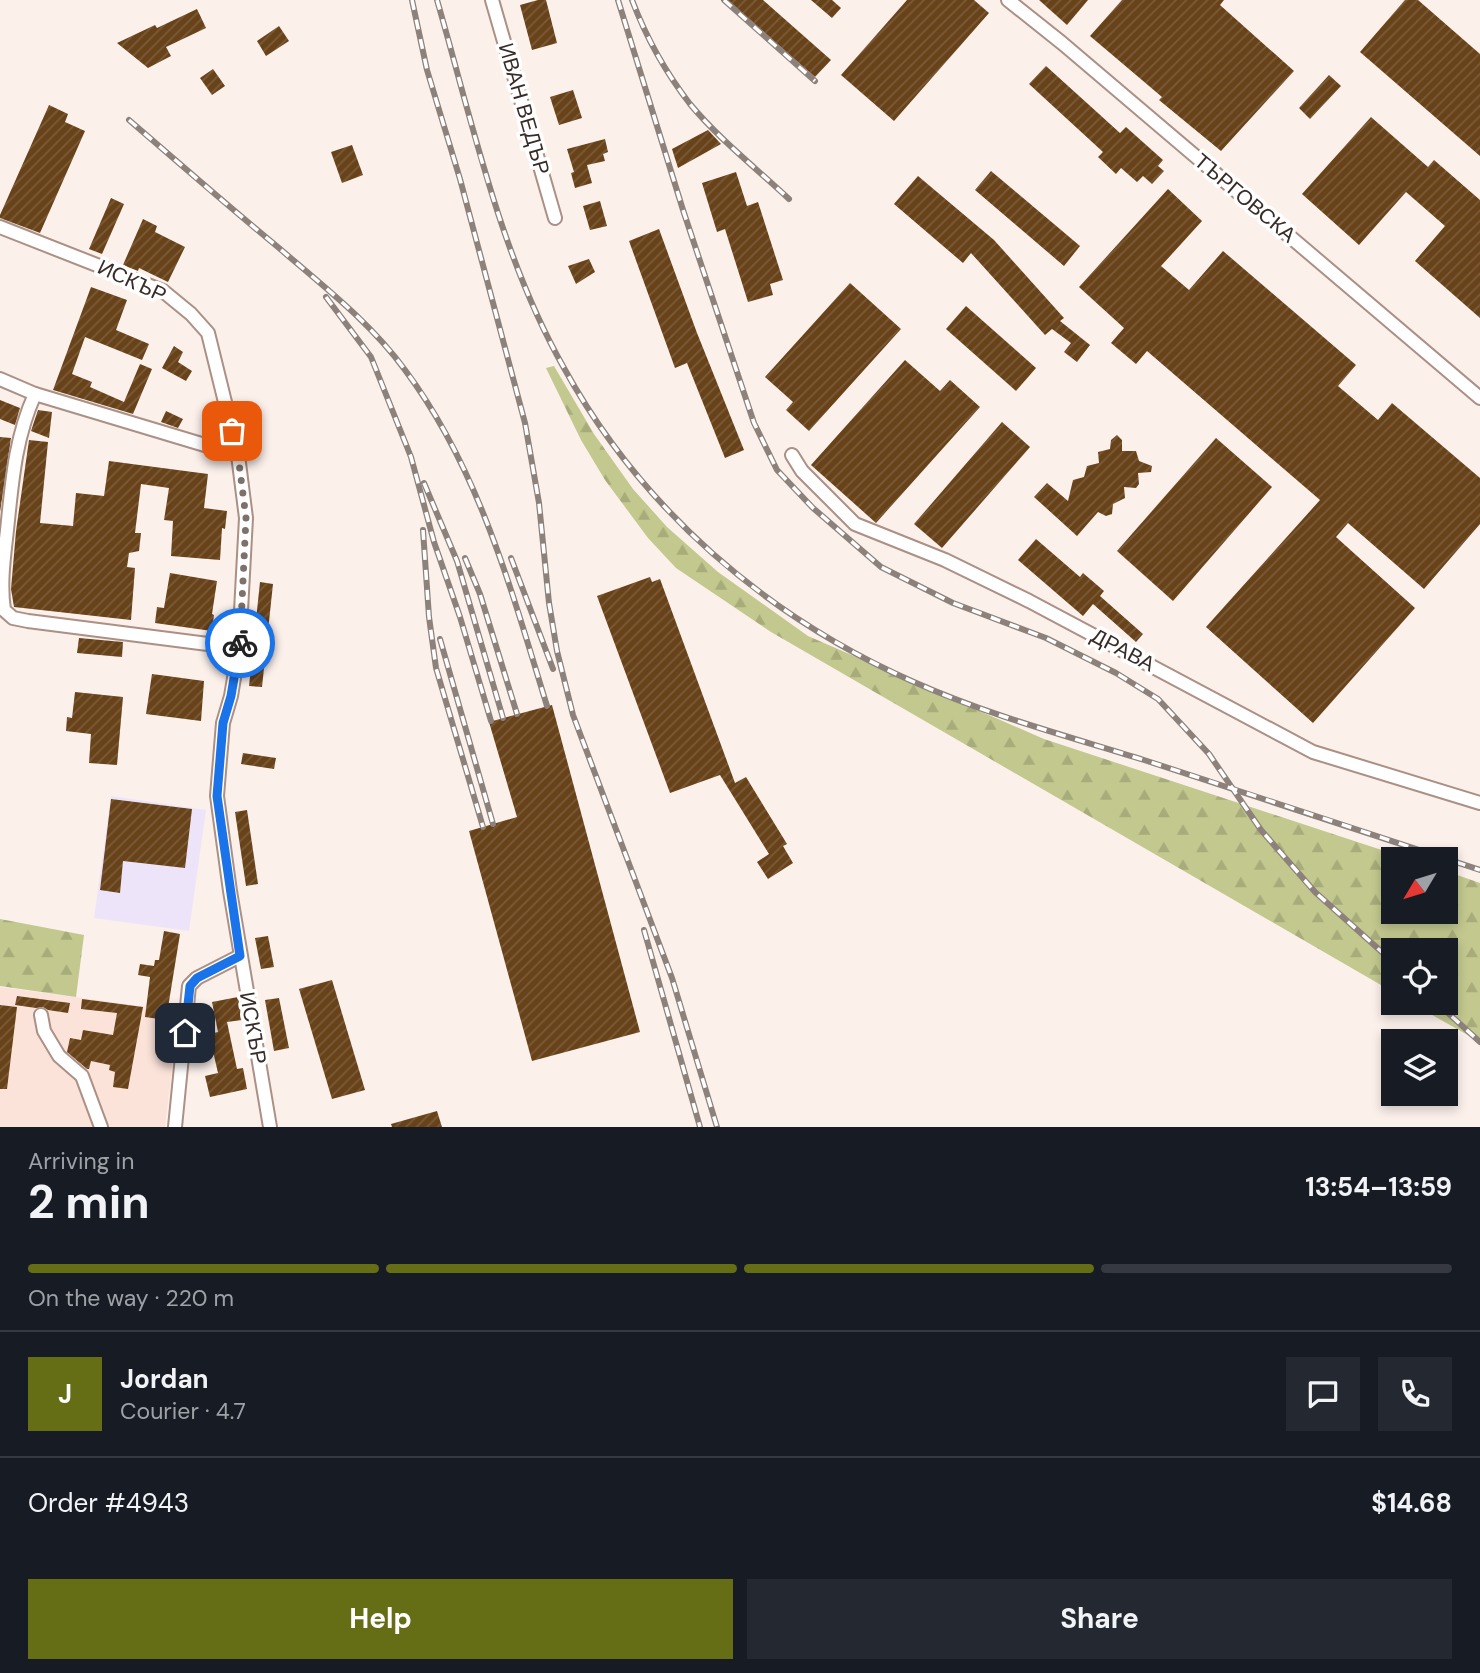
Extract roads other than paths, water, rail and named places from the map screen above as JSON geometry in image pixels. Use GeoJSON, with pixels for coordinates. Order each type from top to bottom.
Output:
{"type":"FeatureCollection","features":[{"type":"Feature","properties":{"kind":"street","name":"ИВАН ВЕДЪР"},"geometry":{"type":"LineString","coordinates":[[492,0],[555,218]]}},
{"type":"Feature","properties":{"kind":"street","name":"ТЪРГОВСКА"},"geometry":{"type":"LineString","coordinates":[[1008,0],[1480,398]]}},
{"type":"Feature","properties":{"kind":"street","name":"ИСКЪР"},"geometry":{"type":"LineString","coordinates":[[0,227],[163,291],[191,314],[208,333],[238,455],[246,518],[239,648],[231,696],[223,723],[217,796],[240,956],[270,1127]]}},
{"type":"Feature","properties":{"kind":"street"},"geometry":{"type":"LineString","coordinates":[[0,379],[36,394],[238,455]]}},
{"type":"Feature","properties":{"kind":"street"},"geometry":{"type":"LineString","coordinates":[[36,394],[25,416],[15,455],[1,586],[4,610],[13,618],[29,621],[239,648]]}},
{"type":"Feature","properties":{"kind":"street","name":"ДРАВА"},"geometry":{"type":"LineString","coordinates":[[792,455],[802,471],[855,524],[945,560],[1029,601],[1312,752],[1480,803]]}},
{"type":"Feature","properties":{"kind":"street"},"geometry":{"type":"LineString","coordinates":[[175,1127],[190,986],[197,978],[240,956]]}},
{"type":"Feature","properties":{"kind":"street"},"geometry":{"type":"LineString","coordinates":[[41,1015],[44,1031],[59,1055],[82,1076],[101,1127]]}},
{"type":"Feature","properties":{"kind":"railway"},"geometry":{"type":"LineString","coordinates":[[412,0],[427,70],[460,179],[525,423],[539,503],[549,603],[557,651],[573,715],[672,978],[717,1127]]}},
{"type":"Feature","properties":{"kind":"railway"},"geometry":{"type":"LineString","coordinates":[[437,0],[505,235],[542,325],[595,420],[631,468],[670,513],[713,554],[759,592],[808,625],[860,656],[942,694],[1480,870]]}},
{"type":"Feature","properties":{"kind":"railway"},"geometry":{"type":"LineString","coordinates":[[618,0],[683,210],[754,423],[777,470],[813,508],[881,567],[953,603],[1046,638],[1116,673],[1158,699],[1209,754],[1261,830],[1315,892],[1381,951]]}},
{"type":"Feature","properties":{"kind":"railway"},"geometry":{"type":"LineString","coordinates":[[632,0],[657,54],[690,104],[725,141],[789,199]]}},
{"type":"Feature","properties":{"kind":"railway"},"geometry":{"type":"LineString","coordinates":[[724,0],[815,81]]}},
{"type":"Feature","properties":{"kind":"railway"},"geometry":{"type":"LineString","coordinates":[[129,120],[345,305],[377,336],[405,370],[431,408],[473,489],[506,574],[547,706]]}},
{"type":"Feature","properties":{"kind":"railway"},"geometry":{"type":"LineString","coordinates":[[326,297],[371,357],[411,457],[434,542],[491,721]]}},
{"type":"Feature","properties":{"kind":"railway"},"geometry":{"type":"LineString","coordinates":[[424,483],[457,561],[503,718]]}},
{"type":"Feature","properties":{"kind":"railway"},"geometry":{"type":"LineString","coordinates":[[423,530],[429,617],[436,668],[483,827]]}},
{"type":"Feature","properties":{"kind":"railway"},"geometry":{"type":"LineString","coordinates":[[465,558],[480,594],[517,714]]}},
{"type":"Feature","properties":{"kind":"railway"},"geometry":{"type":"LineString","coordinates":[[511,558],[553,669]]}},
{"type":"Feature","properties":{"kind":"railway"},"geometry":{"type":"LineString","coordinates":[[440,639],[493,824]]}},
{"type":"Feature","properties":{"kind":"railway"},"geometry":{"type":"LineString","coordinates":[[644,930],[700,1127]]}},
{"type":"Feature","properties":{"kind":"railway"},"geometry":{"type":"LineString","coordinates":[[1450,1015],[1480,1042]]}}]}
